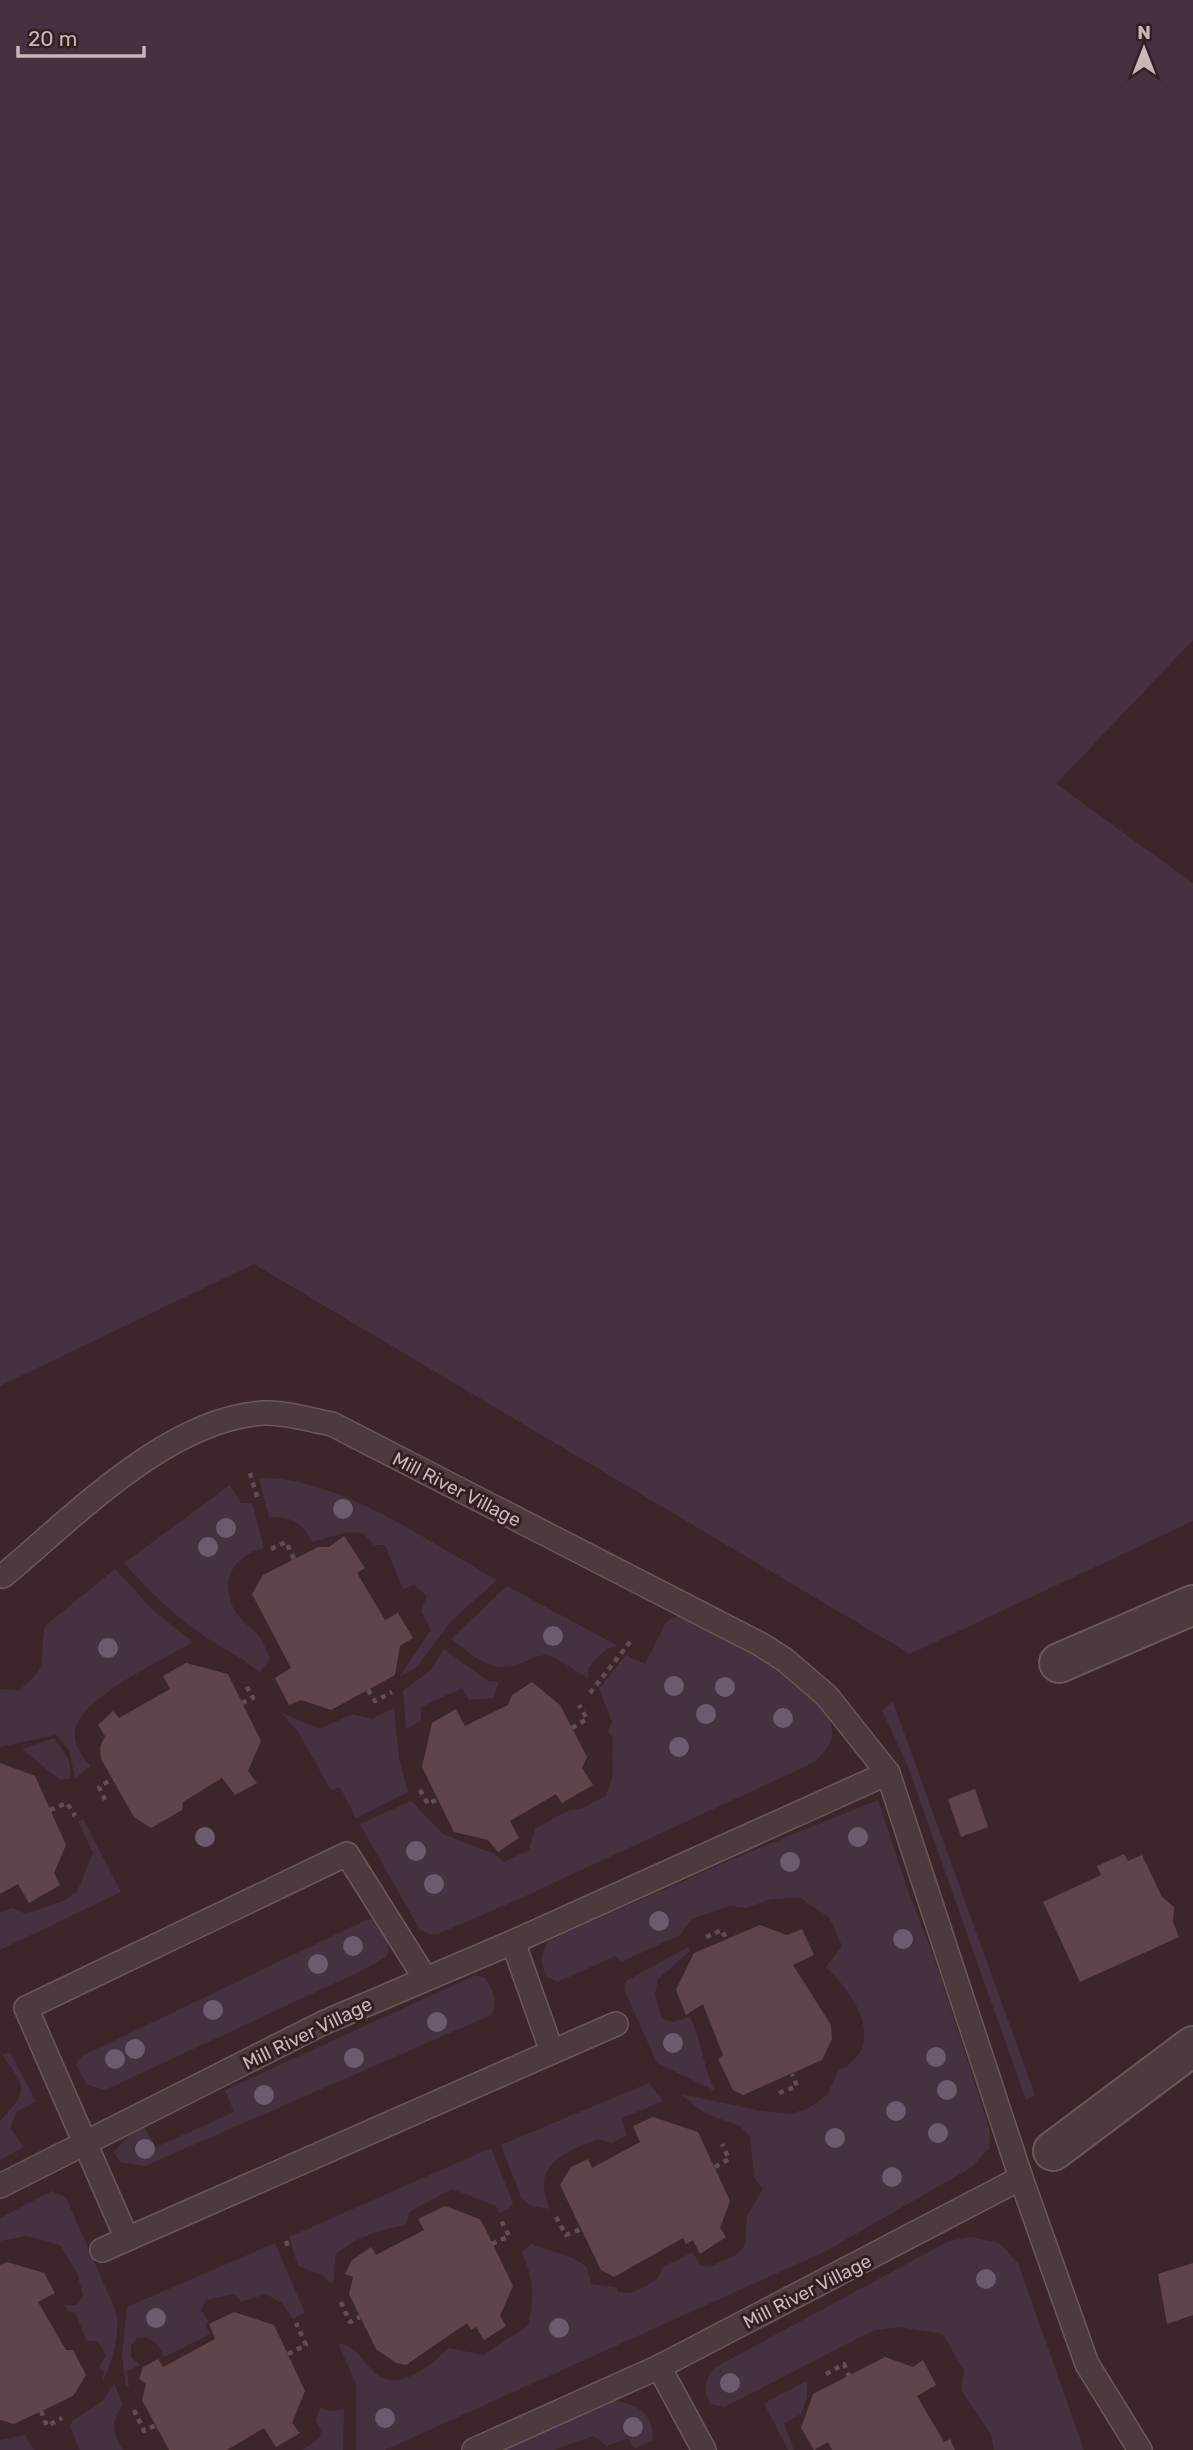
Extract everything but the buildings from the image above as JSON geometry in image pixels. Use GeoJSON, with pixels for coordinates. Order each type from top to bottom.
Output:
{"type":"FeatureCollection","features":[{"type":"Feature","properties":{"kind":"street"},"geometry":{"type":"LineString","coordinates":[[1059,1662],[1193,1605]]}},
{"type":"Feature","properties":{"kind":"street"},"geometry":{"type":"LineString","coordinates":[[1053,2151],[1193,2046]]}},
{"type":"Feature","properties":{"kind":"lane","name":"Mill River Village"},"geometry":{"type":"LineString","coordinates":[[3,1576],[129,1473],[201,1429],[265,1413],[332,1424],[760,1644],[785,1660],[827,1696],[888,1773],[1021,2178],[1087,2364],[1140,2450]]}},
{"type":"Feature","properties":{"kind":"lane","name":"Mill River Village"},"geometry":{"type":"LineString","coordinates":[[0,2186],[323,2023],[513,1942],[888,1773]]}},
{"type":"Feature","properties":{"kind":"lane"},"geometry":{"type":"LineString","coordinates":[[128,2239],[18,2011],[356,1850],[425,1978]]}},
{"type":"Feature","properties":{"kind":"lane"},"geometry":{"type":"LineString","coordinates":[[513,1942],[552,2052]]}},
{"type":"Feature","properties":{"kind":"lane"},"geometry":{"type":"LineString","coordinates":[[102,2250],[616,2024]]}},
{"type":"Feature","properties":{"kind":"lane","name":"Mill River Village"},"geometry":{"type":"LineString","coordinates":[[474,2450],[659,2367],[1021,2178]]}},
{"type":"Feature","properties":{"kind":"lane"},"geometry":{"type":"LineString","coordinates":[[659,2367],[704,2450]]}},
{"type":"Feature","properties":{"kind":"path"},"geometry":{"type":"LineString","coordinates":[[250,1473],[257,1497]]}},
{"type":"Feature","properties":{"kind":"path"},"geometry":{"type":"LineString","coordinates":[[271,1549],[286,1542],[294,1559]]}},
{"type":"Feature","properties":{"kind":"path"},"geometry":{"type":"LineString","coordinates":[[590,1693],[630,1642]]}},
{"type":"Feature","properties":{"kind":"path"},"geometry":{"type":"LineString","coordinates":[[242,1703],[253,1698],[244,1682]]}},
{"type":"Feature","properties":{"kind":"path"},"geometry":{"type":"LineString","coordinates":[[368,1690],[375,1701],[392,1692]]}},
{"type":"Feature","properties":{"kind":"path"},"geometry":{"type":"LineString","coordinates":[[572,1728],[587,1719],[579,1705]]}},
{"type":"Feature","properties":{"kind":"path"},"geometry":{"type":"LineString","coordinates":[[106,1800],[99,1787],[112,1779]]}},
{"type":"Feature","properties":{"kind":"path"},"geometry":{"type":"LineString","coordinates":[[420,1790],[428,1804],[438,1799]]}},
{"type":"Feature","properties":{"kind":"path"},"geometry":{"type":"LineString","coordinates":[[50,1810],[67,1803],[75,1816]]}},
{"type":"Feature","properties":{"kind":"path"},"geometry":{"type":"LineString","coordinates":[[706,1937],[722,1930],[726,1939]]}},
{"type":"Feature","properties":{"kind":"path"},"geometry":{"type":"LineString","coordinates":[[779,2093],[797,2086],[792,2074]]}},
{"type":"Feature","properties":{"kind":"path"},"geometry":{"type":"LineString","coordinates":[[715,2167],[729,2159],[722,2144]]}},
{"type":"Feature","properties":{"kind":"path"},"geometry":{"type":"LineString","coordinates":[[556,2217],[566,2235],[581,2229]]}},
{"type":"Feature","properties":{"kind":"path"},"geometry":{"type":"LineString","coordinates":[[492,2244],[509,2236],[501,2220]]}},
{"type":"Feature","properties":{"kind":"path"},"geometry":{"type":"LineString","coordinates":[[286,2241],[289,2250]]}},
{"type":"Feature","properties":{"kind":"path"},"geometry":{"type":"LineString","coordinates":[[341,2302],[351,2322],[360,2317]]}},
{"type":"Feature","properties":{"kind":"path"},"geometry":{"type":"LineString","coordinates":[[288,2354],[306,2345],[296,2323]]}},
{"type":"Feature","properties":{"kind":"path"},"geometry":{"type":"LineString","coordinates":[[826,2374],[844,2364],[849,2376]]}},
{"type":"Feature","properties":{"kind":"path"},"geometry":{"type":"LineString","coordinates":[[134,2410],[144,2431],[156,2425]]}},
{"type":"Feature","properties":{"kind":"path"},"geometry":{"type":"LineString","coordinates":[[41,2411],[47,2426],[62,2418]]}},
{"type":"Feature","properties":{"kind":"shaded area"},"geometry":{"type":"Polygon","coordinates":[[[0,0],[1193,0],[1193,640],[1056,784],[1193,883],[1193,1521],[910,1654],[254,1264],[0,1386],[0,0]]]}},
{"type":"Feature","properties":{"kind":"shaded area"},"geometry":{"type":"Polygon","coordinates":[[[259,1478],[289,1480],[351,1499],[412,1530],[497,1580],[452,1620],[416,1668],[400,1676],[431,1630],[421,1611],[427,1596],[414,1585],[403,1589],[385,1545],[374,1545],[363,1533],[348,1532],[312,1542],[295,1522],[269,1517],[259,1478]]]}},
{"type":"Feature","properties":{"kind":"shaded area"},"geometry":{"type":"Polygon","coordinates":[[[230,1485],[241,1503],[252,1503],[264,1548],[239,1561],[233,1568],[228,1585],[234,1610],[259,1636],[270,1658],[260,1673],[186,1623],[154,1595],[124,1563],[230,1485]]]}},
{"type":"Feature","properties":{"kind":"shaded area"},"geometry":{"type":"Polygon","coordinates":[[[115,1569],[155,1612],[193,1642],[144,1669],[91,1706],[80,1719],[75,1737],[79,1751],[91,1766],[75,1778],[69,1750],[56,1735],[0,1747],[0,1689],[18,1691],[36,1675],[42,1662],[45,1626],[115,1569]]]}},
{"type":"Feature","properties":{"kind":"shaded area"},"geometry":{"type":"Polygon","coordinates":[[[507,1586],[618,1646],[609,1648],[598,1657],[588,1669],[588,1678],[547,1655],[513,1666],[494,1666],[485,1662],[451,1639],[507,1586]]]}},
{"type":"Feature","properties":{"kind":"shaded area"},"geometry":{"type":"Polygon","coordinates":[[[678,1615],[770,1664],[795,1680],[815,1698],[828,1716],[832,1735],[823,1753],[815,1762],[519,1899],[438,1934],[420,1930],[360,1824],[411,1801],[443,1834],[495,1854],[504,1862],[529,1850],[535,1829],[567,1811],[581,1809],[606,1796],[612,1778],[613,1738],[608,1732],[612,1722],[599,1689],[626,1655],[645,1664],[666,1622],[678,1615]]]}},
{"type":"Feature","properties":{"kind":"shaded area"},"geometry":{"type":"Polygon","coordinates":[[[444,1649],[488,1681],[499,1682],[493,1698],[469,1700],[462,1688],[421,1707],[421,1721],[406,1729],[403,1691],[431,1670],[444,1649]]]}},
{"type":"Feature","properties":{"kind":"shaded area"},"geometry":{"type":"Polygon","coordinates":[[[893,1702],[1035,2095],[1026,2100],[908,1767],[882,1710],[893,1702]]]}},
{"type":"Feature","properties":{"kind":"shaded area"},"geometry":{"type":"Polygon","coordinates":[[[394,1708],[399,1759],[408,1792],[356,1818],[340,1787],[331,1790],[299,1733],[282,1713],[320,1729],[352,1714],[372,1719],[394,1708]]]}},
{"type":"Feature","properties":{"kind":"shaded area"},"geometry":{"type":"Polygon","coordinates":[[[54,1738],[69,1760],[71,1778],[60,1780],[22,1749],[54,1738]]]}},
{"type":"Feature","properties":{"kind":"shaded area"},"geometry":{"type":"Polygon","coordinates":[[[878,1800],[907,1888],[936,1963],[990,2130],[989,2148],[972,2167],[826,2251],[385,2450],[356,2450],[356,2384],[338,2343],[354,2350],[372,2370],[391,2380],[412,2376],[423,2370],[449,2348],[483,2355],[528,2326],[532,2289],[522,2253],[531,2244],[573,2258],[587,2267],[591,2284],[616,2287],[618,2292],[630,2293],[658,2278],[663,2267],[693,2252],[700,2265],[709,2267],[738,2254],[745,2245],[747,2216],[763,2189],[754,2178],[750,2137],[740,2126],[704,2113],[680,2094],[789,2114],[807,2109],[827,2095],[839,2069],[847,2067],[857,2057],[864,2039],[864,2027],[856,2004],[826,1967],[842,1946],[829,1917],[800,1898],[771,1899],[746,1908],[729,1906],[692,1919],[680,1935],[621,1962],[615,1956],[558,1982],[545,1976],[541,1958],[548,1941],[740,1856],[878,1800]]]}},
{"type":"Feature","properties":{"kind":"shaded area"},"geometry":{"type":"Polygon","coordinates":[[[83,1819],[121,1892],[0,1950],[0,1913],[12,1908],[26,1914],[65,1900],[77,1892],[93,1853],[78,1821],[83,1819]]]}},
{"type":"Feature","properties":{"kind":"shaded area"},"geometry":{"type":"Polygon","coordinates":[[[368,1919],[378,1922],[385,1934],[388,1942],[387,1956],[361,1971],[105,2090],[86,2084],[76,2064],[82,2056],[368,1919]]]}},
{"type":"Feature","properties":{"kind":"shaded area"},"geometry":{"type":"Polygon","coordinates":[[[688,1947],[690,1951],[658,1979],[655,1995],[662,2019],[674,2022],[690,2017],[715,2091],[657,2063],[624,1989],[626,1981],[688,1947]]]}},
{"type":"Feature","properties":{"kind":"shaded area"},"geometry":{"type":"Polygon","coordinates":[[[476,1975],[485,1978],[493,1992],[495,2005],[491,2015],[145,2166],[120,2162],[114,2152],[132,2133],[144,2126],[156,2147],[234,2112],[225,2090],[476,1975]]]}},
{"type":"Feature","properties":{"kind":"shaded area"},"geometry":{"type":"Polygon","coordinates":[[[10,2052],[36,2102],[17,2111],[10,2128],[24,2147],[0,2160],[0,2121],[16,2102],[21,2088],[16,2075],[2,2055],[10,2052]]]}},
{"type":"Feature","properties":{"kind":"shaded area"},"geometry":{"type":"Polygon","coordinates":[[[649,2083],[663,2101],[622,2118],[627,2135],[612,2143],[597,2139],[561,2156],[553,2163],[544,2182],[550,2209],[529,2205],[521,2197],[501,2145],[649,2083]]]}},
{"type":"Feature","properties":{"kind":"shaded area"},"geometry":{"type":"Polygon","coordinates":[[[491,2148],[513,2203],[509,2209],[499,2213],[496,2206],[452,2189],[409,2212],[406,2225],[369,2235],[336,2254],[333,2284],[322,2275],[298,2266],[289,2237],[491,2148]]]}},
{"type":"Feature","properties":{"kind":"shaded area"},"geometry":{"type":"Polygon","coordinates":[[[52,2191],[66,2198],[115,2309],[117,2338],[102,2383],[104,2372],[99,2367],[106,2356],[98,2341],[87,2341],[75,2313],[67,2311],[66,2305],[77,2305],[83,2295],[77,2273],[60,2245],[27,2236],[0,2241],[0,2218],[52,2191]]]}},
{"type":"Feature","properties":{"kind":"shaded area"},"geometry":{"type":"Polygon","coordinates":[[[971,2237],[999,2243],[1018,2263],[1084,2450],[994,2450],[991,2434],[961,2390],[964,2371],[943,2334],[899,2327],[872,2331],[725,2407],[710,2404],[706,2385],[714,2368],[949,2241],[971,2237]]]}},
{"type":"Feature","properties":{"kind":"shaded area"},"geometry":{"type":"Polygon","coordinates":[[[275,2243],[305,2313],[293,2319],[282,2303],[266,2294],[241,2302],[234,2294],[206,2300],[201,2310],[208,2321],[206,2325],[210,2334],[164,2357],[154,2341],[137,2338],[131,2345],[131,2357],[140,2365],[127,2371],[129,2386],[126,2386],[122,2357],[127,2307],[275,2243]]]}},
{"type":"Feature","properties":{"kind":"shaded area"},"geometry":{"type":"Polygon","coordinates":[[[807,2381],[807,2398],[801,2414],[784,2423],[794,2450],[788,2450],[764,2403],[807,2381]]]}},
{"type":"Feature","properties":{"kind":"shaded area"},"geometry":{"type":"Polygon","coordinates":[[[114,2383],[123,2405],[116,2416],[114,2428],[123,2450],[80,2450],[70,2427],[72,2421],[103,2401],[114,2383]]]}},
{"type":"Feature","properties":{"kind":"shaded area"},"geometry":{"type":"Polygon","coordinates":[[[612,2400],[642,2411],[650,2423],[653,2440],[634,2449],[628,2438],[607,2446],[593,2436],[554,2450],[500,2450],[612,2400]]]}},
{"type":"Feature","properties":{"kind":"shaded area"},"geometry":{"type":"Polygon","coordinates":[[[320,2408],[331,2411],[344,2409],[343,2450],[303,2450],[320,2438],[321,2430],[316,2421],[320,2408]]]}},
{"type":"Feature","properties":{"kind":"shaded area"},"geometry":{"type":"Polygon","coordinates":[[[25,2435],[34,2450],[0,2450],[0,2440],[25,2435]]]}}]}
